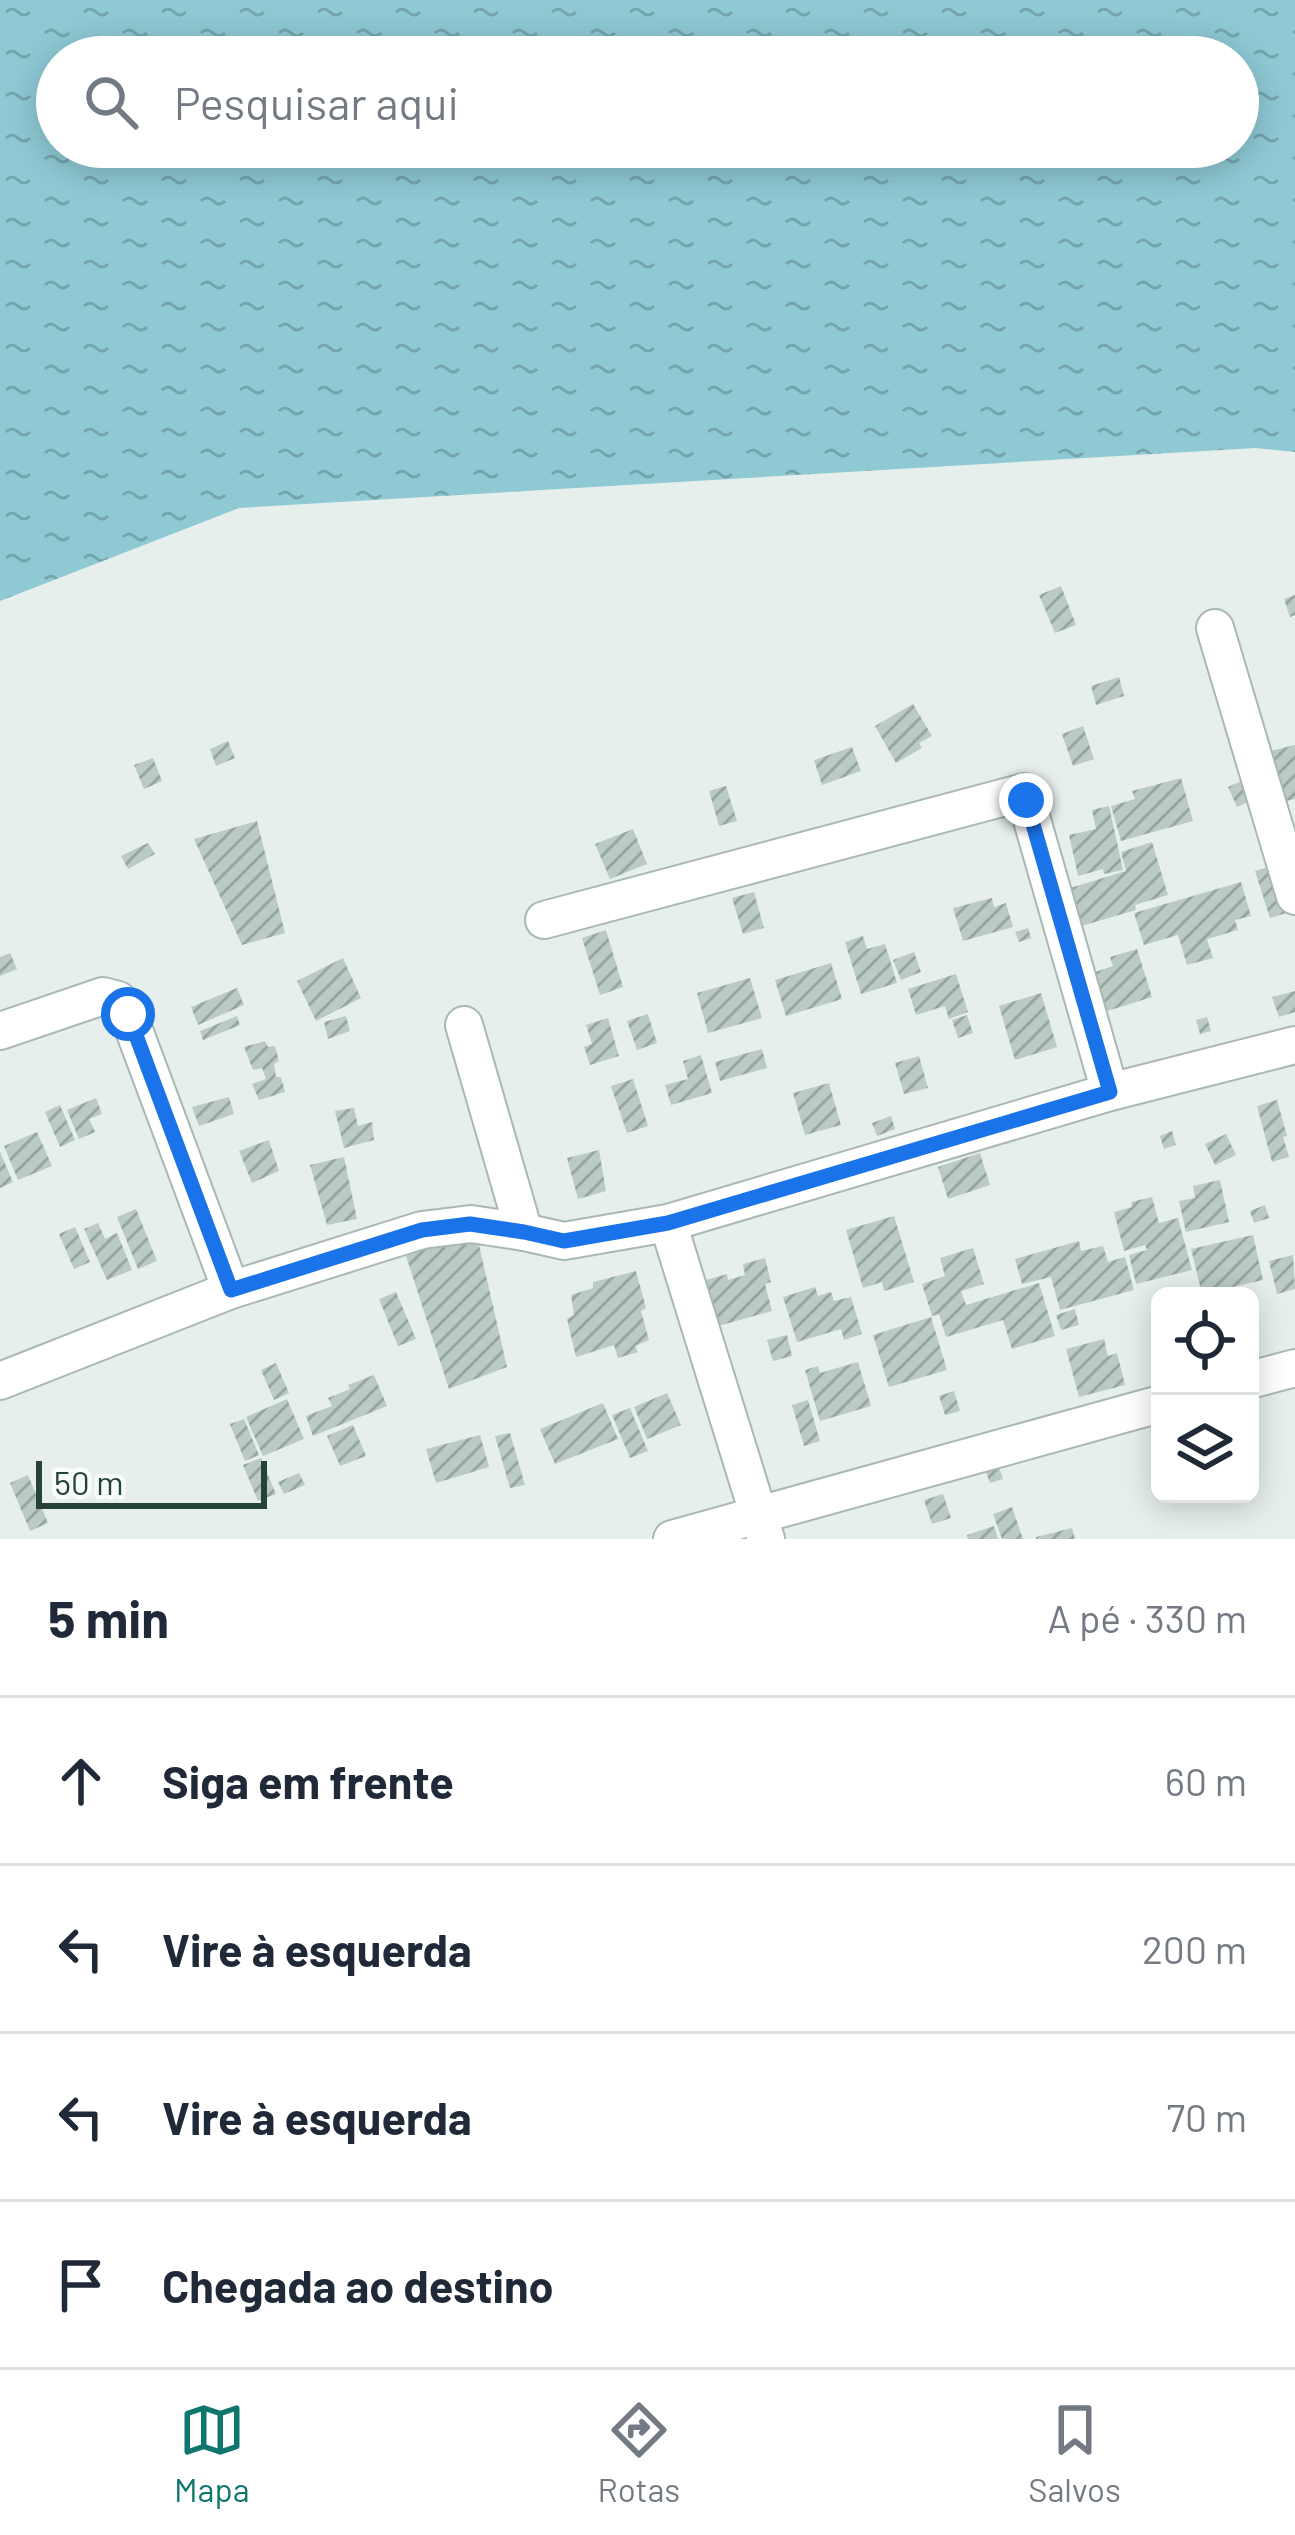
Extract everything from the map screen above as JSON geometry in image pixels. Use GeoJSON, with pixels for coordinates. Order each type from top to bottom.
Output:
{"type":"FeatureCollection","features":[{"type":"Feature","properties":{"kind":"street"},"geometry":{"type":"LineString","coordinates":[[1215,628],[1295,896]]}},
{"type":"Feature","properties":{"kind":"street"},"geometry":{"type":"LineString","coordinates":[[544,920],[1024,792],[1110,1092]]}},
{"type":"Feature","properties":{"kind":"street"},"geometry":{"type":"LineString","coordinates":[[0,1031],[103,996],[118,1000],[128,1014],[231,1290]]}},
{"type":"Feature","properties":{"kind":"street"},"geometry":{"type":"LineString","coordinates":[[464,1025],[524,1232]]}},
{"type":"Feature","properties":{"kind":"street"},"geometry":{"type":"LineString","coordinates":[[0,1381],[231,1290],[422,1230],[470,1224],[564,1241],[668,1223],[1110,1092],[1295,1045]]}},
{"type":"Feature","properties":{"kind":"street"},"geometry":{"type":"LineString","coordinates":[[668,1223],[762,1527]]}},
{"type":"Feature","properties":{"kind":"street"},"geometry":{"type":"LineString","coordinates":[[1259,1380],[1292,1379]]}},
{"type":"Feature","properties":{"kind":"street"},"geometry":{"type":"LineString","coordinates":[[672,1539],[762,1527],[1151,1407]]}},
{"type":"Feature","properties":{"kind":"water"},"geometry":{"type":"Polygon","coordinates":[[[0,0],[1295,0],[1295,452],[1255,448],[239,508],[0,601],[0,0]]]}},
{"type":"Feature","properties":{"kind":"building"},"geometry":{"type":"Polygon","coordinates":[[[1061,586],[1076,625],[1055,633],[1039,595],[1061,586]]]}},
{"type":"Feature","properties":{"kind":"building"},"geometry":{"type":"Polygon","coordinates":[[[1295,595],[1295,615],[1290,617],[1284,599],[1295,595]]]}},
{"type":"Feature","properties":{"kind":"building"},"geometry":{"type":"Polygon","coordinates":[[[1119,677],[1124,696],[1096,705],[1091,686],[1119,677]]]}},
{"type":"Feature","properties":{"kind":"building"},"geometry":{"type":"Polygon","coordinates":[[[913,704],[932,736],[919,743],[922,748],[896,763],[875,726],[913,704]]]}},
{"type":"Feature","properties":{"kind":"building"},"geometry":{"type":"Polygon","coordinates":[[[1083,726],[1094,759],[1073,766],[1062,734],[1083,726]]]}},
{"type":"Feature","properties":{"kind":"building"},"geometry":{"type":"Polygon","coordinates":[[[228,741],[235,758],[216,766],[210,749],[228,741]]]}},
{"type":"Feature","properties":{"kind":"building"},"geometry":{"type":"Polygon","coordinates":[[[1295,745],[1295,799],[1278,803],[1266,752],[1295,745]]]}},
{"type":"Feature","properties":{"kind":"building"},"geometry":{"type":"Polygon","coordinates":[[[852,747],[861,771],[822,785],[814,760],[852,747]]]}},
{"type":"Feature","properties":{"kind":"building"},"geometry":{"type":"Polygon","coordinates":[[[153,758],[162,781],[144,789],[134,765],[153,758]]]}},
{"type":"Feature","properties":{"kind":"building"},"geometry":{"type":"Polygon","coordinates":[[[1181,778],[1193,821],[1121,841],[1111,806],[1135,799],[1132,791],[1181,778]]]}},
{"type":"Feature","properties":{"kind":"building"},"geometry":{"type":"Polygon","coordinates":[[[1246,779],[1255,799],[1237,807],[1228,787],[1246,779]]]}},
{"type":"Feature","properties":{"kind":"building"},"geometry":{"type":"Polygon","coordinates":[[[726,786],[737,821],[719,826],[709,791],[726,786]]]}},
{"type":"Feature","properties":{"kind":"building"},"geometry":{"type":"Polygon","coordinates":[[[1109,806],[1123,870],[1104,874],[1103,869],[1078,876],[1069,835],[1096,829],[1092,810],[1109,806]]]}},
{"type":"Feature","properties":{"kind":"building"},"geometry":{"type":"Polygon","coordinates":[[[257,821],[285,933],[242,945],[194,839],[257,821]]]}},
{"type":"Feature","properties":{"kind":"building"},"geometry":{"type":"Polygon","coordinates":[[[633,829],[647,864],[610,879],[595,844],[633,829]]]}},
{"type":"Feature","properties":{"kind":"building"},"geometry":{"type":"Polygon","coordinates":[[[1152,842],[1168,895],[1071,929],[1060,891],[1126,871],[1121,852],[1152,842]]]}},
{"type":"Feature","properties":{"kind":"building"},"geometry":{"type":"Polygon","coordinates":[[[148,843],[155,854],[128,869],[121,856],[148,843]]]}},
{"type":"Feature","properties":{"kind":"building"},"geometry":{"type":"Polygon","coordinates":[[[1272,866],[1286,913],[1270,918],[1255,871],[1272,866]]]}},
{"type":"Feature","properties":{"kind":"building"},"geometry":{"type":"Polygon","coordinates":[[[1241,882],[1251,916],[1235,920],[1238,930],[1207,939],[1213,958],[1187,965],[1178,935],[1144,945],[1134,913],[1241,882]]]}},
{"type":"Feature","properties":{"kind":"building"},"geometry":{"type":"Polygon","coordinates":[[[754,892],[764,928],[743,934],[732,898],[754,892]]]}},
{"type":"Feature","properties":{"kind":"building"},"geometry":{"type":"Polygon","coordinates":[[[992,898],[994,907],[1006,903],[1013,927],[963,941],[953,908],[992,898]]]}},
{"type":"Feature","properties":{"kind":"building"},"geometry":{"type":"Polygon","coordinates":[[[1028,928],[1031,938],[1019,942],[1015,932],[1028,928]]]}},
{"type":"Feature","properties":{"kind":"building"},"geometry":{"type":"Polygon","coordinates":[[[606,930],[623,987],[600,995],[582,938],[606,930]]]}},
{"type":"Feature","properties":{"kind":"building"},"geometry":{"type":"Polygon","coordinates":[[[863,936],[867,949],[885,944],[897,983],[861,994],[845,942],[863,936]]]}},
{"type":"Feature","properties":{"kind":"building"},"geometry":{"type":"Polygon","coordinates":[[[1137,949],[1152,997],[1101,1013],[1089,974],[1113,966],[1110,957],[1137,949]]]}},
{"type":"Feature","properties":{"kind":"building"},"geometry":{"type":"Polygon","coordinates":[[[914,952],[921,972],[901,980],[893,960],[914,952]]]}},
{"type":"Feature","properties":{"kind":"building"},"geometry":{"type":"Polygon","coordinates":[[[10,953],[17,969],[0,976],[0,957],[10,953]]]}},
{"type":"Feature","properties":{"kind":"building"},"geometry":{"type":"Polygon","coordinates":[[[343,958],[361,998],[316,1021],[297,981],[343,958]]]}},
{"type":"Feature","properties":{"kind":"building"},"geometry":{"type":"Polygon","coordinates":[[[831,963],[842,999],[786,1016],[775,980],[831,963]]]}},
{"type":"Feature","properties":{"kind":"building"},"geometry":{"type":"Polygon","coordinates":[[[956,974],[968,1012],[949,1019],[945,1006],[916,1015],[908,989],[956,974]]]}},
{"type":"Feature","properties":{"kind":"building"},"geometry":{"type":"Polygon","coordinates":[[[750,978],[762,1018],[708,1033],[697,993],[750,978]]]}},
{"type":"Feature","properties":{"kind":"building"},"geometry":{"type":"Polygon","coordinates":[[[237,988],[244,1005],[198,1025],[191,1007],[237,988]]]}},
{"type":"Feature","properties":{"kind":"building"},"geometry":{"type":"Polygon","coordinates":[[[1295,991],[1295,1012],[1279,1017],[1272,997],[1295,991]]]}},
{"type":"Feature","properties":{"kind":"building"},"geometry":{"type":"Polygon","coordinates":[[[1041,993],[1057,1047],[1015,1060],[999,1006],[1041,993]]]}},
{"type":"Feature","properties":{"kind":"building"},"geometry":{"type":"Polygon","coordinates":[[[648,1014],[657,1043],[637,1050],[627,1021],[648,1014]]]}},
{"type":"Feature","properties":{"kind":"building"},"geometry":{"type":"Polygon","coordinates":[[[967,1015],[973,1033],[958,1038],[952,1020],[967,1015]]]}},
{"type":"Feature","properties":{"kind":"building"},"geometry":{"type":"Polygon","coordinates":[[[237,1016],[240,1025],[203,1040],[200,1031],[237,1016]]]}},
{"type":"Feature","properties":{"kind":"building"},"geometry":{"type":"Polygon","coordinates":[[[346,1016],[350,1031],[328,1039],[324,1022],[346,1016]]]}},
{"type":"Feature","properties":{"kind":"building"},"geometry":{"type":"Polygon","coordinates":[[[1207,1017],[1211,1031],[1200,1034],[1196,1020],[1207,1017]]]}},
{"type":"Feature","properties":{"kind":"building"},"geometry":{"type":"Polygon","coordinates":[[[608,1018],[619,1056],[590,1065],[584,1047],[592,1044],[586,1025],[608,1018]]]}},
{"type":"Feature","properties":{"kind":"building"},"geometry":{"type":"Polygon","coordinates":[[[265,1041],[268,1047],[275,1046],[276,1077],[281,1077],[285,1092],[259,1100],[252,1084],[266,1079],[262,1068],[253,1070],[244,1047],[265,1041]]]}},
{"type":"Feature","properties":{"kind":"building"},"geometry":{"type":"Polygon","coordinates":[[[762,1049],[767,1068],[720,1081],[715,1062],[762,1049]]]}},
{"type":"Feature","properties":{"kind":"building"},"geometry":{"type":"Polygon","coordinates":[[[701,1055],[712,1093],[671,1105],[665,1085],[688,1079],[683,1061],[701,1055]]]}},
{"type":"Feature","properties":{"kind":"building"},"geometry":{"type":"Polygon","coordinates":[[[919,1056],[928,1088],[904,1094],[895,1063],[919,1056]]]}},
{"type":"Feature","properties":{"kind":"building"},"geometry":{"type":"Polygon","coordinates":[[[633,1079],[648,1126],[627,1133],[611,1086],[633,1079]]]}},
{"type":"Feature","properties":{"kind":"building"},"geometry":{"type":"Polygon","coordinates":[[[829,1083],[841,1125],[805,1135],[793,1093],[829,1083]]]}},
{"type":"Feature","properties":{"kind":"building"},"geometry":{"type":"Polygon","coordinates":[[[229,1097],[234,1114],[199,1126],[192,1107],[229,1097]]]}},
{"type":"Feature","properties":{"kind":"building"},"geometry":{"type":"Polygon","coordinates":[[[96,1098],[102,1114],[89,1119],[95,1132],[79,1139],[67,1110],[96,1098]]]}},
{"type":"Feature","properties":{"kind":"building"},"geometry":{"type":"Polygon","coordinates":[[[1277,1100],[1289,1157],[1272,1162],[1257,1106],[1277,1100]]]}},
{"type":"Feature","properties":{"kind":"building"},"geometry":{"type":"Polygon","coordinates":[[[60,1105],[75,1140],[60,1147],[45,1112],[60,1105]]]}},
{"type":"Feature","properties":{"kind":"building"},"geometry":{"type":"Polygon","coordinates":[[[354,1108],[358,1126],[372,1122],[374,1140],[344,1148],[335,1111],[354,1108]]]}},
{"type":"Feature","properties":{"kind":"building"},"geometry":{"type":"Polygon","coordinates":[[[891,1116],[895,1129],[877,1136],[872,1123],[891,1116]]]}},
{"type":"Feature","properties":{"kind":"building"},"geometry":{"type":"Polygon","coordinates":[[[1172,1131],[1176,1145],[1164,1149],[1160,1136],[1172,1131]]]}},
{"type":"Feature","properties":{"kind":"building"},"geometry":{"type":"Polygon","coordinates":[[[37,1132],[52,1166],[18,1180],[4,1146],[37,1132]]]}},
{"type":"Feature","properties":{"kind":"building"},"geometry":{"type":"Polygon","coordinates":[[[1226,1134],[1236,1155],[1215,1165],[1205,1144],[1226,1134]]]}},
{"type":"Feature","properties":{"kind":"building"},"geometry":{"type":"Polygon","coordinates":[[[269,1140],[279,1171],[252,1183],[239,1151],[269,1140]]]}},
{"type":"Feature","properties":{"kind":"building"},"geometry":{"type":"Polygon","coordinates":[[[599,1150],[606,1191],[578,1199],[567,1158],[599,1150]]]}},
{"type":"Feature","properties":{"kind":"building"},"geometry":{"type":"Polygon","coordinates":[[[0,1152],[13,1182],[0,1188],[0,1152]]]}},
{"type":"Feature","properties":{"kind":"building"},"geometry":{"type":"Polygon","coordinates":[[[980,1153],[990,1185],[948,1199],[938,1167],[980,1153]]]}},
{"type":"Feature","properties":{"kind":"building"},"geometry":{"type":"Polygon","coordinates":[[[344,1157],[357,1219],[327,1225],[310,1165],[344,1157]]]}},
{"type":"Feature","properties":{"kind":"building"},"geometry":{"type":"Polygon","coordinates":[[[1220,1180],[1229,1222],[1186,1232],[1179,1201],[1195,1198],[1193,1186],[1220,1180]]]}},
{"type":"Feature","properties":{"kind":"building"},"geometry":{"type":"Polygon","coordinates":[[[1152,1197],[1159,1223],[1178,1218],[1192,1270],[1136,1284],[1129,1255],[1147,1250],[1145,1245],[1124,1251],[1114,1212],[1152,1197]]]}},
{"type":"Feature","properties":{"kind":"building"},"geometry":{"type":"Polygon","coordinates":[[[1265,1205],[1269,1218],[1254,1223],[1250,1211],[1265,1205]]]}},
{"type":"Feature","properties":{"kind":"building"},"geometry":{"type":"Polygon","coordinates":[[[136,1209],[157,1261],[138,1269],[117,1217],[136,1209]]]}},
{"type":"Feature","properties":{"kind":"building"},"geometry":{"type":"Polygon","coordinates":[[[894,1216],[914,1282],[884,1291],[882,1282],[863,1288],[846,1230],[894,1216]]]}},
{"type":"Feature","properties":{"kind":"building"},"geometry":{"type":"Polygon","coordinates":[[[98,1223],[105,1239],[117,1233],[132,1270],[107,1280],[84,1229],[98,1223]]]}},
{"type":"Feature","properties":{"kind":"building"},"geometry":{"type":"Polygon","coordinates":[[[75,1227],[90,1262],[74,1269],[59,1234],[75,1227]]]}},
{"type":"Feature","properties":{"kind":"building"},"geometry":{"type":"Polygon","coordinates":[[[476,1232],[507,1367],[449,1389],[406,1256],[476,1232]]]}},
{"type":"Feature","properties":{"kind":"building"},"geometry":{"type":"Polygon","coordinates":[[[1253,1235],[1263,1280],[1200,1287],[1191,1249],[1253,1235]]]}},
{"type":"Feature","properties":{"kind":"building"},"geometry":{"type":"Polygon","coordinates":[[[1079,1241],[1081,1251],[1103,1246],[1108,1262],[1125,1257],[1134,1290],[1060,1310],[1051,1277],[1022,1284],[1015,1259],[1079,1241]]]}},
{"type":"Feature","properties":{"kind":"building"},"geometry":{"type":"Polygon","coordinates":[[[973,1248],[984,1284],[961,1291],[966,1305],[1039,1283],[1055,1336],[1012,1349],[1003,1320],[946,1337],[939,1314],[932,1316],[922,1284],[945,1276],[940,1258],[973,1248]]]}},
{"type":"Feature","properties":{"kind":"building"},"geometry":{"type":"Polygon","coordinates":[[[1293,1255],[1295,1289],[1277,1294],[1269,1261],[1293,1255]]]}},
{"type":"Feature","properties":{"kind":"building"},"geometry":{"type":"Polygon","coordinates":[[[765,1258],[772,1311],[718,1326],[706,1280],[745,1275],[743,1264],[765,1258]]]}},
{"type":"Feature","properties":{"kind":"building"},"geometry":{"type":"Polygon","coordinates":[[[636,1271],[649,1340],[635,1346],[638,1352],[618,1358],[614,1345],[576,1357],[567,1319],[574,1315],[571,1295],[593,1288],[593,1282],[636,1271]]]}},
{"type":"Feature","properties":{"kind":"building"},"geometry":{"type":"Polygon","coordinates":[[[815,1287],[818,1296],[831,1292],[834,1301],[851,1297],[862,1334],[844,1340],[841,1329],[797,1342],[783,1297],[815,1287]]]}},
{"type":"Feature","properties":{"kind":"building"},"geometry":{"type":"Polygon","coordinates":[[[396,1292],[416,1339],[398,1346],[379,1299],[396,1292]]]}},
{"type":"Feature","properties":{"kind":"building"},"geometry":{"type":"Polygon","coordinates":[[[1075,1309],[1079,1325],[1061,1330],[1056,1315],[1075,1309]]]}},
{"type":"Feature","properties":{"kind":"building"},"geometry":{"type":"Polygon","coordinates":[[[931,1317],[947,1370],[889,1387],[873,1335],[931,1317]]]}},
{"type":"Feature","properties":{"kind":"building"},"geometry":{"type":"Polygon","coordinates":[[[787,1335],[792,1356],[773,1361],[767,1340],[787,1335]]]}},
{"type":"Feature","properties":{"kind":"building"},"geometry":{"type":"Polygon","coordinates":[[[1104,1339],[1108,1356],[1117,1353],[1125,1385],[1079,1397],[1066,1349],[1104,1339]]]}},
{"type":"Feature","properties":{"kind":"building"},"geometry":{"type":"Polygon","coordinates":[[[858,1362],[871,1406],[820,1421],[805,1370],[818,1366],[820,1373],[858,1362]]]}},
{"type":"Feature","properties":{"kind":"building"},"geometry":{"type":"Polygon","coordinates":[[[276,1363],[289,1393],[274,1400],[261,1370],[276,1363]]]}},
{"type":"Feature","properties":{"kind":"building"},"geometry":{"type":"Polygon","coordinates":[[[374,1375],[387,1406],[313,1436],[306,1416],[332,1406],[328,1398],[350,1389],[348,1385],[374,1375]]]}},
{"type":"Feature","properties":{"kind":"building"},"geometry":{"type":"Polygon","coordinates":[[[954,1391],[960,1411],[945,1415],[939,1396],[954,1391]]]}},
{"type":"Feature","properties":{"kind":"building"},"geometry":{"type":"Polygon","coordinates":[[[667,1393],[681,1425],[647,1439],[634,1407],[667,1393]]]}},
{"type":"Feature","properties":{"kind":"building"},"geometry":{"type":"Polygon","coordinates":[[[287,1399],[304,1439],[263,1456],[246,1417],[287,1399]]]}},
{"type":"Feature","properties":{"kind":"building"},"geometry":{"type":"Polygon","coordinates":[[[808,1400],[820,1441],[804,1446],[792,1405],[808,1400]]]}},
{"type":"Feature","properties":{"kind":"building"},"geometry":{"type":"Polygon","coordinates":[[[603,1403],[618,1439],[555,1464],[540,1429],[603,1403]]]}},
{"type":"Feature","properties":{"kind":"building"},"geometry":{"type":"Polygon","coordinates":[[[630,1408],[648,1451],[630,1458],[612,1415],[630,1408]]]}},
{"type":"Feature","properties":{"kind":"building"},"geometry":{"type":"Polygon","coordinates":[[[244,1419],[259,1455],[245,1461],[230,1424],[244,1419]]]}},
{"type":"Feature","properties":{"kind":"building"},"geometry":{"type":"Polygon","coordinates":[[[353,1425],[366,1456],[340,1466],[327,1436],[353,1425]]]}},
{"type":"Feature","properties":{"kind":"building"},"geometry":{"type":"Polygon","coordinates":[[[510,1433],[525,1485],[510,1488],[495,1436],[510,1433]]]}},
{"type":"Feature","properties":{"kind":"building"},"geometry":{"type":"Polygon","coordinates":[[[480,1435],[489,1467],[436,1483],[426,1449],[480,1435]]]}},
{"type":"Feature","properties":{"kind":"building"},"geometry":{"type":"Polygon","coordinates":[[[261,1458],[276,1494],[258,1501],[243,1465],[261,1458]]]}},
{"type":"Feature","properties":{"kind":"building"},"geometry":{"type":"Polygon","coordinates":[[[999,1467],[1003,1479],[990,1483],[986,1472],[999,1467]]]}},
{"type":"Feature","properties":{"kind":"building"},"geometry":{"type":"Polygon","coordinates":[[[299,1473],[305,1485],[284,1494],[278,1482],[299,1473]]]}},
{"type":"Feature","properties":{"kind":"building"},"geometry":{"type":"Polygon","coordinates":[[[28,1475],[48,1523],[30,1531],[10,1483],[28,1475]]]}},
{"type":"Feature","properties":{"kind":"building"},"geometry":{"type":"Polygon","coordinates":[[[943,1494],[951,1518],[932,1524],[924,1500],[943,1494]]]}},
{"type":"Feature","properties":{"kind":"building"},"geometry":{"type":"Polygon","coordinates":[[[1012,1507],[1023,1539],[1002,1539],[993,1514],[1012,1507]]]}},
{"type":"Feature","properties":{"kind":"building"},"geometry":{"type":"Polygon","coordinates":[[[994,1526],[998,1539],[968,1539],[967,1535],[994,1526]]]}},
{"type":"Feature","properties":{"kind":"building"},"geometry":{"type":"Polygon","coordinates":[[[1072,1528],[1075,1539],[1036,1539],[1036,1537],[1072,1528]]]}},
{"type":"Feature","properties":{"kind":"route"},"geometry":{"type":"LineString","coordinates":[[128,1014],[231,1290],[422,1230],[470,1224],[564,1241],[668,1223],[1110,1092],[1026,800]]}}]}
